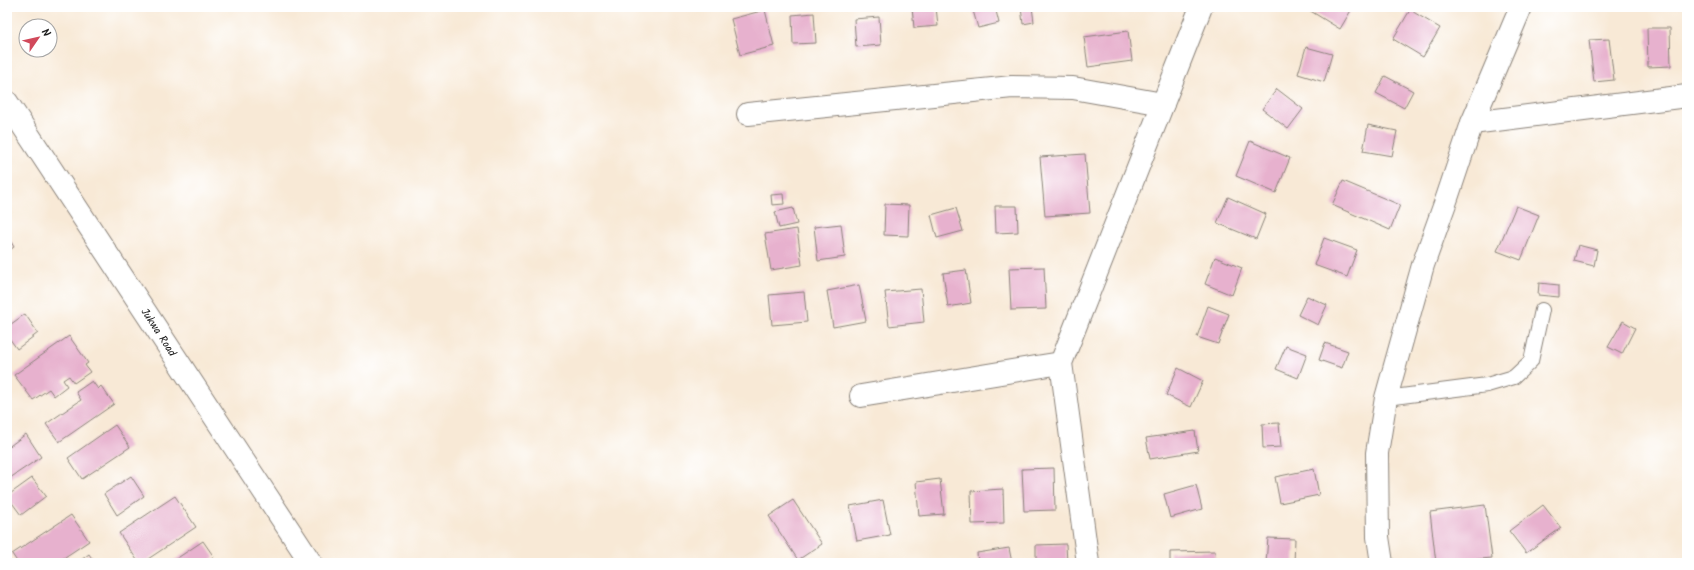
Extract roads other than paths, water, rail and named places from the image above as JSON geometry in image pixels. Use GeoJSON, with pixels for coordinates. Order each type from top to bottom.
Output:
{"type":"FeatureCollection","features":[{"type":"Feature","properties":{"kind":"street"},"geometry":{"type":"LineString","coordinates":[[1088,563],[1061,363],[1201,7]]}},
{"type":"Feature","properties":{"kind":"street"},"geometry":{"type":"LineString","coordinates":[[1382,563],[1378,537],[1377,454],[1386,398],[1423,265],[1448,198],[1472,123],[1521,7]]}},
{"type":"Feature","properties":{"kind":"street"},"geometry":{"type":"LineString","coordinates":[[748,114],[1012,87],[1073,88],[1163,104]]}},
{"type":"Feature","properties":{"kind":"street"},"geometry":{"type":"LineString","coordinates":[[1472,123],[1687,96]]}},
{"type":"Feature","properties":{"kind":"street","name":"Jukwa Road"},"geometry":{"type":"LineString","coordinates":[[7,102],[311,563]]}},
{"type":"Feature","properties":{"kind":"street"},"geometry":{"type":"LineString","coordinates":[[861,396],[1061,363]]}},
{"type":"Feature","properties":{"kind":"lane"},"geometry":{"type":"LineString","coordinates":[[1386,398],[1487,385],[1514,377],[1531,361],[1542,310]]}}]}
